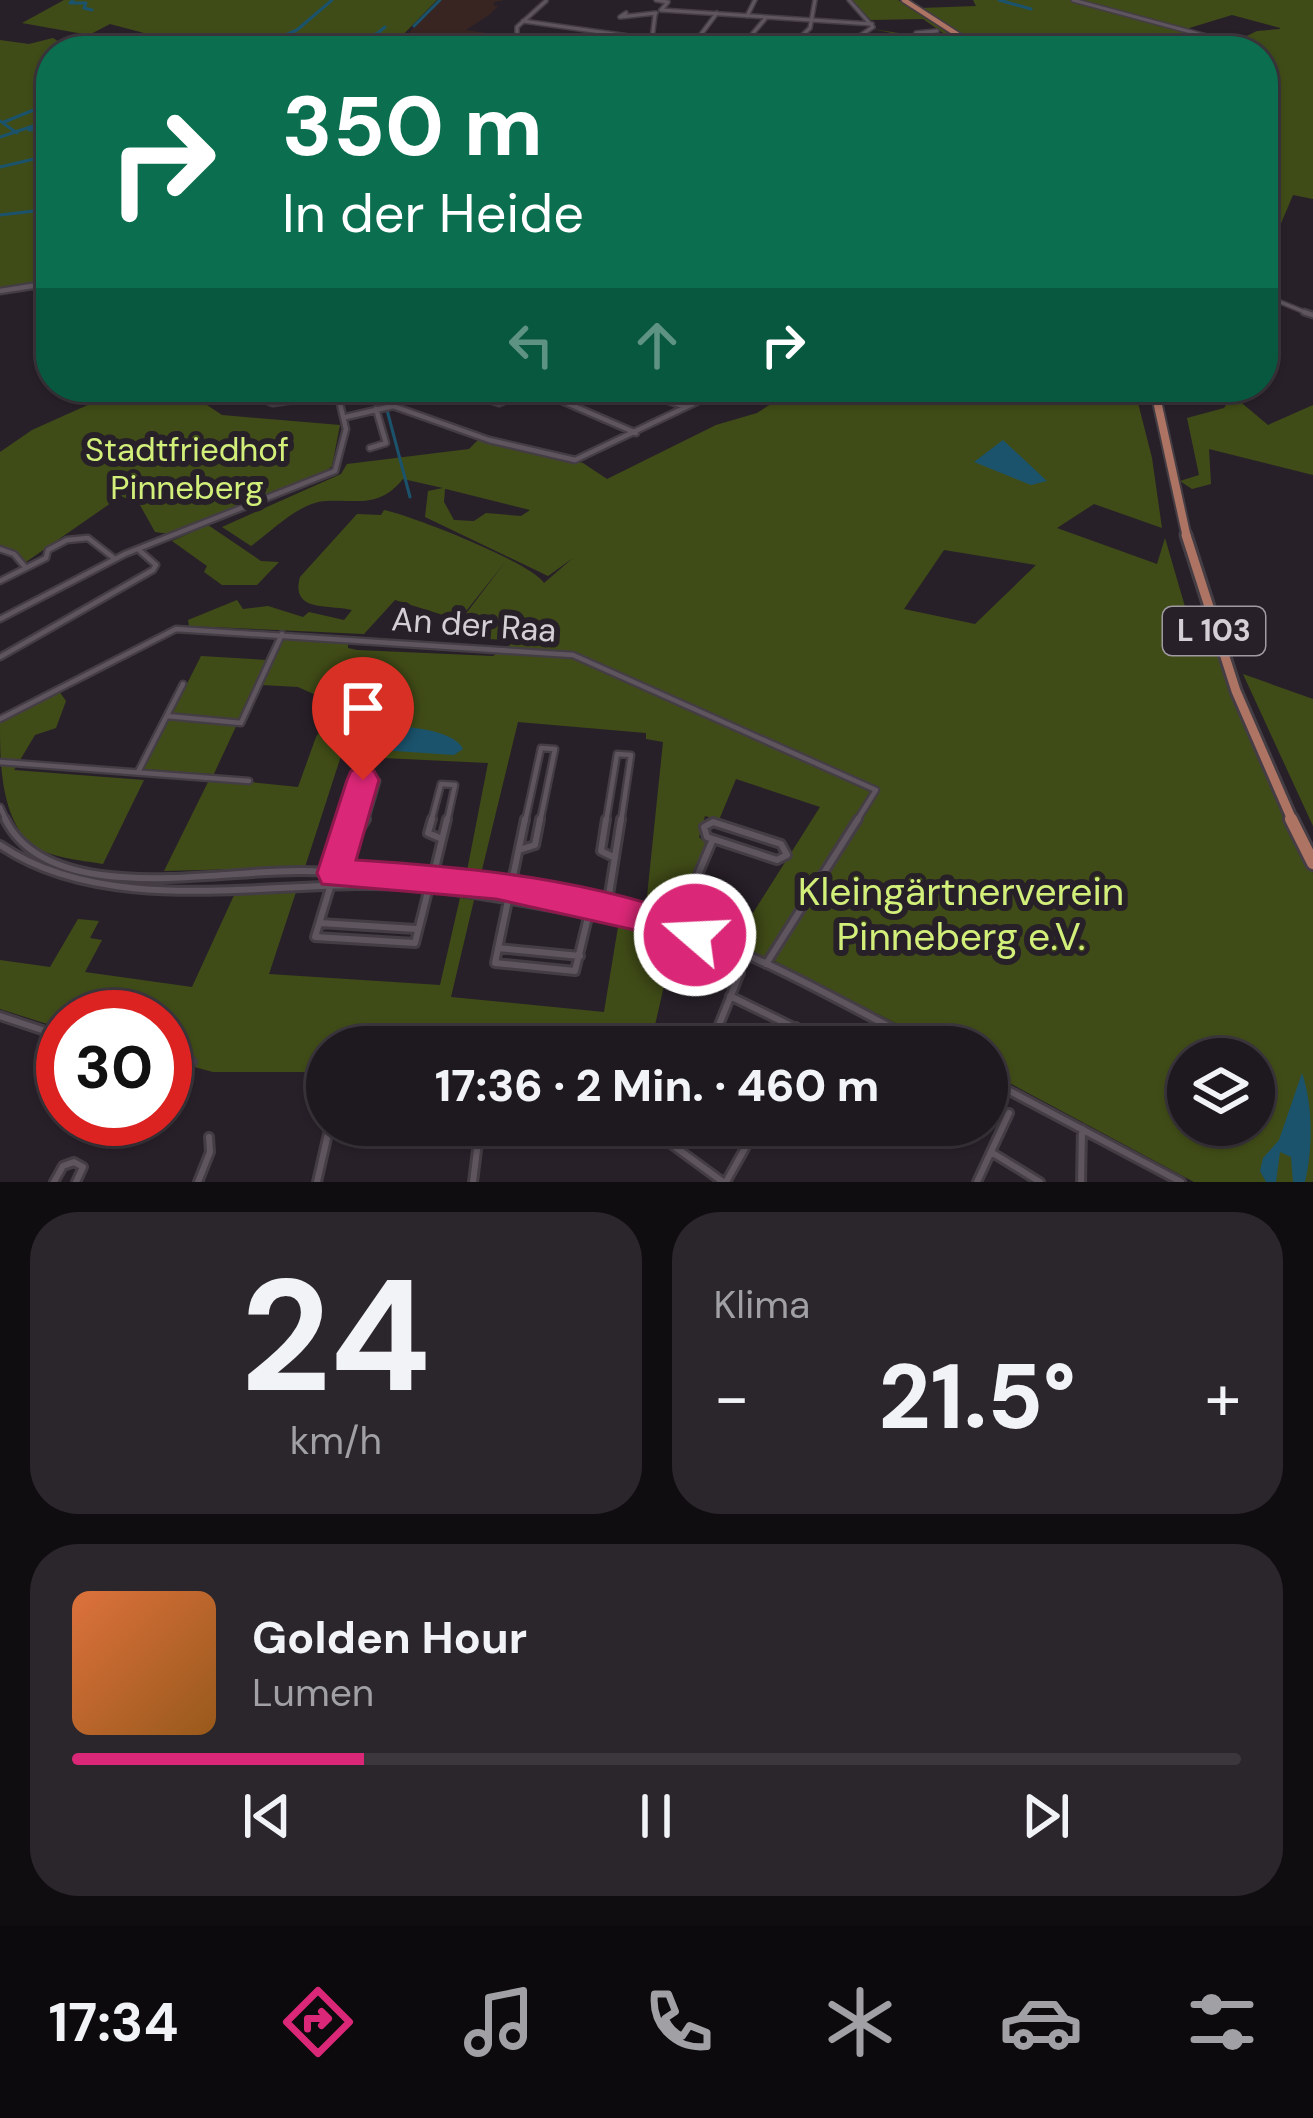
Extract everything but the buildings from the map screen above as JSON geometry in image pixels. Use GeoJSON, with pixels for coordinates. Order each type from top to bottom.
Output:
{"type":"FeatureCollection","features":[{"type":"Feature","properties":{"kind":"main road"},"geometry":{"type":"LineString","coordinates":[[904,0],[960,36]]}},
{"type":"Feature","properties":{"kind":"main road","name":"L 103"},"geometry":{"type":"LineString","coordinates":[[1157,402],[1171,478],[1211,621],[1257,744],[1313,862]]}},
{"type":"Feature","properties":{"kind":"street"},"geometry":{"type":"LineString","coordinates":[[517,36],[523,21],[547,0]]}},
{"type":"Feature","properties":{"kind":"street"},"geometry":{"type":"LineString","coordinates":[[653,36],[658,0],[668,3],[658,12]]}},
{"type":"Feature","properties":{"kind":"street"},"geometry":{"type":"LineString","coordinates":[[747,16],[755,0]]}},
{"type":"Feature","properties":{"kind":"street"},"geometry":{"type":"LineString","coordinates":[[800,36],[814,20],[815,0]]}},
{"type":"Feature","properties":{"kind":"street"},"geometry":{"type":"LineString","coordinates":[[849,0],[872,24]]}},
{"type":"Feature","properties":{"kind":"street"},"geometry":{"type":"LineString","coordinates":[[1073,0],[1206,36]]}},
{"type":"Feature","properties":{"kind":"street"},"geometry":{"type":"LineString","coordinates":[[626,13],[872,24]]}},
{"type":"Feature","properties":{"kind":"street"},"geometry":{"type":"LineString","coordinates":[[700,36],[717,14]]}},
{"type":"Feature","properties":{"kind":"street"},"geometry":{"type":"LineString","coordinates":[[749,36],[766,17]]}},
{"type":"Feature","properties":{"kind":"street"},"geometry":{"type":"LineString","coordinates":[[523,21],[630,36]]}},
{"type":"Feature","properties":{"kind":"street"},"geometry":{"type":"LineString","coordinates":[[858,36],[872,24]]}},
{"type":"Feature","properties":{"kind":"street"},"geometry":{"type":"LineString","coordinates":[[915,36],[938,31]]}},
{"type":"Feature","properties":{"kind":"street"},"geometry":{"type":"LineString","coordinates":[[0,291],[36,285]]}},
{"type":"Feature","properties":{"kind":"street"},"geometry":{"type":"LineString","coordinates":[[1278,301],[1313,315]]}},
{"type":"Feature","properties":{"kind":"street"},"geometry":{"type":"LineString","coordinates":[[0,619],[115,559],[334,471],[340,463],[346,416],[342,402]]}},
{"type":"Feature","properties":{"kind":"street"},"geometry":{"type":"LineString","coordinates":[[393,406],[395,402]]}},
{"type":"Feature","properties":{"kind":"street"},"geometry":{"type":"LineString","coordinates":[[564,402],[636,433]]}},
{"type":"Feature","properties":{"kind":"street"},"geometry":{"type":"LineString","coordinates":[[672,402],[686,407]]}},
{"type":"Feature","properties":{"kind":"street"},"geometry":{"type":"LineString","coordinates":[[346,416],[393,406],[489,440],[575,460],[696,402]]}},
{"type":"Feature","properties":{"kind":"street"},"geometry":{"type":"LineString","coordinates":[[370,448],[386,443],[376,409]]}},
{"type":"Feature","properties":{"kind":"street"},"geometry":{"type":"LineString","coordinates":[[0,581],[67,540],[88,538],[115,559]]}},
{"type":"Feature","properties":{"kind":"street"},"geometry":{"type":"LineString","coordinates":[[0,549],[14,554],[26,568]]}},
{"type":"Feature","properties":{"kind":"street"},"geometry":{"type":"LineString","coordinates":[[0,657],[153,570],[156,565],[138,549]]}},
{"type":"Feature","properties":{"kind":"street","name":"An der Raa"},"geometry":{"type":"LineString","coordinates":[[0,718],[176,629],[573,655],[876,790],[766,964]]}},
{"type":"Feature","properties":{"kind":"street"},"geometry":{"type":"LineString","coordinates":[[167,716],[241,722],[282,634]]}},
{"type":"Feature","properties":{"kind":"street"},"geometry":{"type":"LineString","coordinates":[[138,772],[183,684]]}},
{"type":"Feature","properties":{"kind":"street"},"geometry":{"type":"LineString","coordinates":[[519,850],[535,845],[555,749],[542,748],[529,802],[494,963],[574,970],[589,913]]}},
{"type":"Feature","properties":{"kind":"street"},"geometry":{"type":"LineString","coordinates":[[602,910],[615,858],[632,755],[617,754],[601,851],[615,858]]}},
{"type":"Feature","properties":{"kind":"street"},"geometry":{"type":"LineString","coordinates":[[0,762],[249,781]]}},
{"type":"Feature","properties":{"kind":"street"},"geometry":{"type":"LineString","coordinates":[[346,835],[363,829],[377,781],[363,780],[334,873],[320,923],[315,937],[415,943],[433,878],[455,785],[441,784],[428,833],[442,839]]}},
{"type":"Feature","properties":{"kind":"street"},"geometry":{"type":"LineString","coordinates":[[529,802],[544,804]]}},
{"type":"Feature","properties":{"kind":"street"},"geometry":{"type":"LineString","coordinates":[[0,808],[25,847],[38,855],[104,872],[433,878],[676,927],[766,964],[886,1026]]}},
{"type":"Feature","properties":{"kind":"street"},"geometry":{"type":"LineString","coordinates":[[608,809],[623,810]]}},
{"type":"Feature","properties":{"kind":"street"},"geometry":{"type":"LineString","coordinates":[[713,822],[781,844],[787,855],[777,860],[713,839],[704,833],[713,822]]}},
{"type":"Feature","properties":{"kind":"street"},"geometry":{"type":"LineString","coordinates":[[676,927],[713,839]]}},
{"type":"Feature","properties":{"kind":"street"},"geometry":{"type":"LineString","coordinates":[[0,845],[26,866],[126,886],[332,883],[510,893],[589,913],[602,910]]}},
{"type":"Feature","properties":{"kind":"street"},"geometry":{"type":"LineString","coordinates":[[12,857],[25,847]]}},
{"type":"Feature","properties":{"kind":"street"},"geometry":{"type":"LineString","coordinates":[[26,866],[38,855]]}},
{"type":"Feature","properties":{"kind":"street"},"geometry":{"type":"LineString","coordinates":[[49,873],[56,862]]}},
{"type":"Feature","properties":{"kind":"street"},"geometry":{"type":"LineString","coordinates":[[99,881],[104,872]]}},
{"type":"Feature","properties":{"kind":"street"},"geometry":{"type":"LineString","coordinates":[[223,887],[227,873]]}},
{"type":"Feature","properties":{"kind":"street"},"geometry":{"type":"LineString","coordinates":[[126,886],[131,875]]}},
{"type":"Feature","properties":{"kind":"street"},"geometry":{"type":"LineString","coordinates":[[320,923],[418,929]]}},
{"type":"Feature","properties":{"kind":"street"},"geometry":{"type":"LineString","coordinates":[[498,948],[580,956]]}},
{"type":"Feature","properties":{"kind":"street"},"geometry":{"type":"LineString","coordinates":[[718,1026],[740,973]]}},
{"type":"Feature","properties":{"kind":"street"},"geometry":{"type":"LineString","coordinates":[[730,996],[794,1026]]}},
{"type":"Feature","properties":{"kind":"street"},"geometry":{"type":"LineString","coordinates":[[0,1016],[36,1028]]}},
{"type":"Feature","properties":{"kind":"street"},"geometry":{"type":"LineString","coordinates":[[1008,1090],[1181,1182]]}},
{"type":"Feature","properties":{"kind":"street"},"geometry":{"type":"LineString","coordinates":[[976,1182],[1009,1113]]}},
{"type":"Feature","properties":{"kind":"street"},"geometry":{"type":"LineString","coordinates":[[1081,1182],[1082,1129]]}},
{"type":"Feature","properties":{"kind":"street"},"geometry":{"type":"LineString","coordinates":[[198,1182],[210,1153],[209,1137]]}},
{"type":"Feature","properties":{"kind":"street"},"geometry":{"type":"LineString","coordinates":[[317,1182],[325,1146]]}},
{"type":"Feature","properties":{"kind":"street"},"geometry":{"type":"LineString","coordinates":[[472,1182],[480,1146]]}},
{"type":"Feature","properties":{"kind":"street"},"geometry":{"type":"LineString","coordinates":[[674,1146],[724,1182],[745,1146]]}},
{"type":"Feature","properties":{"kind":"street"},"geometry":{"type":"LineString","coordinates":[[991,1152],[1040,1182]]}},
{"type":"Feature","properties":{"kind":"street"},"geometry":{"type":"LineString","coordinates":[[55,1182],[63,1166],[74,1162],[83,1167],[76,1182]]}},
{"type":"Feature","properties":{"kind":"shaded area"},"geometry":{"type":"Polygon","coordinates":[[[441,0],[504,0],[495,2],[498,6],[489,15],[466,30],[498,36],[406,36],[441,0]]]}},
{"type":"Feature","properties":{"kind":"green space"},"geometry":{"type":"Polygon","coordinates":[[[64,0],[437,0],[402,36],[155,36],[110,24],[89,35],[22,23],[64,0]]]}},
{"type":"Feature","properties":{"kind":"green space"},"geometry":{"type":"Polygon","coordinates":[[[850,0],[898,0],[952,36],[923,19],[871,20],[850,0]]]}},
{"type":"Feature","properties":{"kind":"green space"},"geometry":{"type":"Polygon","coordinates":[[[973,0],[1313,0],[1313,199],[1293,195],[1278,230],[1278,36],[1247,36],[1280,28],[1232,15],[1186,29],[1207,36],[963,36],[921,8],[976,6],[973,0]]]}},
{"type":"Feature","properties":{"kind":"green space"},"geometry":{"type":"Polygon","coordinates":[[[0,40],[36,42],[36,284],[0,289],[0,40]]]}},
{"type":"Feature","properties":{"kind":"green space","name":"Stadtfriedhof Pinneberg"},"geometry":{"type":"Polygon","coordinates":[[[94,402],[202,402],[222,415],[340,425],[332,466],[319,477],[177,535],[155,532],[140,505],[121,496],[26,562],[17,552],[0,546],[0,452],[32,430],[94,402]]]}},
{"type":"Feature","properties":{"kind":"green space","name":"Kleingärtnerverein Pinneberg e.V."},"geometry":{"type":"Polygon","coordinates":[[[774,402],[1138,402],[1162,528],[1094,504],[1057,528],[1157,564],[1165,538],[1195,641],[1214,644],[1252,742],[1313,873],[1313,1182],[1194,1182],[1008,1082],[1008,1026],[901,1026],[777,962],[684,927],[687,912],[741,932],[820,807],[736,779],[719,820],[705,816],[699,837],[708,845],[675,923],[640,909],[646,906],[663,742],[646,739],[646,733],[518,722],[480,878],[466,876],[488,763],[341,756],[305,867],[164,871],[212,774],[144,769],[201,656],[267,660],[212,778],[298,787],[316,737],[338,705],[298,687],[262,685],[283,639],[348,643],[348,648],[357,650],[493,656],[516,641],[449,636],[506,561],[459,620],[395,600],[364,634],[189,626],[188,620],[237,600],[243,609],[268,606],[303,617],[309,612],[344,620],[352,610],[306,602],[298,589],[300,577],[357,514],[381,515],[384,510],[420,521],[518,564],[544,583],[573,558],[548,576],[425,517],[428,491],[443,488],[403,479],[376,499],[306,506],[251,546],[222,527],[341,474],[347,464],[469,449],[479,439],[583,463],[607,479],[774,402]],[[445,489],[444,502],[454,520],[474,521],[486,513],[521,516],[530,510],[445,489]],[[944,550],[904,609],[975,624],[1036,565],[944,550]]]}},
{"type":"Feature","properties":{"kind":"green space"},"geometry":{"type":"Polygon","coordinates":[[[1228,402],[1241,402],[1268,425],[1313,405],[1313,475],[1209,449],[1211,484],[1192,489],[1180,481],[1199,475],[1187,418],[1224,408],[1228,402]]]}},
{"type":"Feature","properties":{"kind":"green space"},"geometry":{"type":"Polygon","coordinates":[[[208,525],[261,561],[279,562],[257,585],[222,585],[204,572],[207,566],[172,541],[208,525]]]}},
{"type":"Feature","properties":{"kind":"green space"},"geometry":{"type":"Polygon","coordinates":[[[1243,674],[1313,699],[1313,826],[1243,674]]]}},
{"type":"Feature","properties":{"kind":"green space"},"geometry":{"type":"Polygon","coordinates":[[[59,691],[66,701],[56,728],[35,735],[14,770],[144,780],[103,864],[64,858],[36,847],[19,830],[7,801],[0,722],[59,691]]]}},
{"type":"Feature","properties":{"kind":"green space"},"geometry":{"type":"Polygon","coordinates":[[[297,889],[269,974],[440,985],[460,898],[474,900],[451,997],[604,1012],[618,927],[639,929],[640,934],[645,929],[674,942],[655,1026],[306,1026],[306,1072],[213,1072],[192,1066],[192,990],[36,990],[36,1020],[0,1009],[0,960],[50,967],[78,919],[99,921],[90,938],[102,940],[85,972],[192,987],[236,891],[297,889]]]}},
{"type":"Feature","properties":{"kind":"water"},"geometry":{"type":"Polygon","coordinates":[[[1003,440],[1047,481],[1031,485],[974,462],[1003,440]]]}},
{"type":"Feature","properties":{"kind":"water"},"geometry":{"type":"Polygon","coordinates":[[[353,725],[430,731],[456,741],[463,749],[454,755],[350,748],[339,736],[353,725]]]}},
{"type":"Feature","properties":{"kind":"water"},"geometry":{"type":"Polygon","coordinates":[[[1302,1073],[1311,1127],[1305,1182],[1293,1182],[1291,1157],[1280,1152],[1276,1182],[1266,1182],[1260,1171],[1263,1158],[1279,1140],[1302,1073]]]}},
{"type":"Feature","properties":{"kind":"waterway"},"geometry":{"type":"LineString","coordinates":[[73,0],[70,3],[86,3],[84,8],[92,10]]}},
{"type":"Feature","properties":{"kind":"waterway"},"geometry":{"type":"LineString","coordinates":[[283,36],[332,0]]}},
{"type":"Feature","properties":{"kind":"waterway"},"geometry":{"type":"LineString","coordinates":[[414,26],[440,0]]}},
{"type":"Feature","properties":{"kind":"waterway"},"geometry":{"type":"LineString","coordinates":[[999,0],[1031,9]]}},
{"type":"Feature","properties":{"kind":"waterway"},"geometry":{"type":"LineString","coordinates":[[379,32],[385,27]]}},
{"type":"Feature","properties":{"kind":"waterway"},"geometry":{"type":"LineString","coordinates":[[373,36],[377,33]]}},
{"type":"Feature","properties":{"kind":"waterway"},"geometry":{"type":"LineString","coordinates":[[4,122],[36,109]]}},
{"type":"Feature","properties":{"kind":"waterway"},"geometry":{"type":"LineString","coordinates":[[0,121],[15,132]]}},
{"type":"Feature","properties":{"kind":"waterway"},"geometry":{"type":"LineString","coordinates":[[15,132],[36,125]]}},
{"type":"Feature","properties":{"kind":"waterway"},"geometry":{"type":"LineString","coordinates":[[29,130],[36,129]]}},
{"type":"Feature","properties":{"kind":"waterway"},"geometry":{"type":"LineString","coordinates":[[0,137],[15,132]]}},
{"type":"Feature","properties":{"kind":"waterway"},"geometry":{"type":"LineString","coordinates":[[0,167],[36,159]]}},
{"type":"Feature","properties":{"kind":"waterway"},"geometry":{"type":"LineString","coordinates":[[0,215],[36,211]]}},
{"type":"Feature","properties":{"kind":"waterway"},"geometry":{"type":"LineString","coordinates":[[387,410],[410,497]]}},
{"type":"Feature","properties":{"kind":"route"},"geometry":{"type":"LineString","coordinates":[[363,780],[334,873],[496,884],[649,918],[695,935]]}}]}
